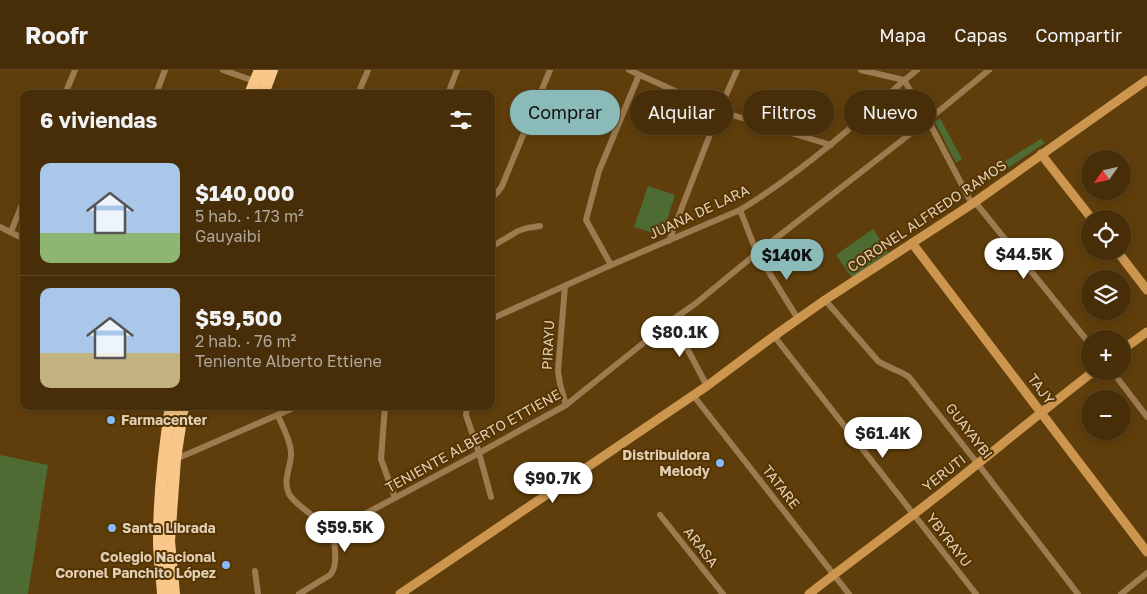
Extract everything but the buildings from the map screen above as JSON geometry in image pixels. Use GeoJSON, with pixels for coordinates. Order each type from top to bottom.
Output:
{"type":"FeatureCollection","features":[{"type":"Feature","properties":{"kind":"highway"},"geometry":{"type":"LineString","coordinates":[[259,85],[272,70]]}},
{"type":"Feature","properties":{"kind":"highway"},"geometry":{"type":"LineString","coordinates":[[171,410],[169,542],[174,594]]}},
{"type":"Feature","properties":{"kind":"highway"},"geometry":{"type":"LineString","coordinates":[[163,594],[159,543],[160,496],[182,410]]}},
{"type":"Feature","properties":{"kind":"street"},"geometry":{"type":"LineString","coordinates":[[67,90],[75,70]]}},
{"type":"Feature","properties":{"kind":"street"},"geometry":{"type":"LineString","coordinates":[[158,90],[165,70]]}},
{"type":"Feature","properties":{"kind":"street"},"geometry":{"type":"LineString","coordinates":[[223,70],[259,85]]}},
{"type":"Feature","properties":{"kind":"street"},"geometry":{"type":"LineString","coordinates":[[360,90],[368,70]]}},
{"type":"Feature","properties":{"kind":"street"},"geometry":{"type":"LineString","coordinates":[[450,90],[457,70]]}},
{"type":"Feature","properties":{"kind":"street"},"geometry":{"type":"LineString","coordinates":[[495,195],[502,186],[550,70]]}},
{"type":"Feature","properties":{"kind":"street"},"geometry":{"type":"LineString","coordinates":[[629,70],[672,90]]}},
{"type":"Feature","properties":{"kind":"street"},"geometry":{"type":"LineString","coordinates":[[728,90],[737,70]]}},
{"type":"Feature","properties":{"kind":"street"},"geometry":{"type":"LineString","coordinates":[[861,70],[904,80],[910,90]]}},
{"type":"Feature","properties":{"kind":"street","name":"JUANA DE LARA"},"geometry":{"type":"LineString","coordinates":[[495,317],[740,210],[830,145],[917,70]]}},
{"type":"Feature","properties":{"kind":"street","name":"TENIENTE ALBERTO ETTIENE"},"geometry":{"type":"LineString","coordinates":[[936,113],[989,70]]}},
{"type":"Feature","properties":{"kind":"street"},"geometry":{"type":"LineString","coordinates":[[611,265],[586,220],[599,171],[639,75]]}},
{"type":"Feature","properties":{"kind":"street","name":"CORONEL ALFREDO RAMOS"},"geometry":{"type":"LineString","coordinates":[[400,594],[707,386],[825,300],[974,203],[1147,80]]}},
{"type":"Feature","properties":{"kind":"street"},"geometry":{"type":"LineString","coordinates":[[733,115],[830,145]]}},
{"type":"Feature","properties":{"kind":"street"},"geometry":{"type":"LineString","coordinates":[[936,134],[974,203],[1081,333]]}},
{"type":"Feature","properties":{"kind":"street"},"geometry":{"type":"LineString","coordinates":[[670,241],[710,135]]}},
{"type":"Feature","properties":{"kind":"street","name":"TENIENTE ALBERTO ETTIENE"},"geometry":{"type":"LineString","coordinates":[[333,531],[479,454],[566,405],[909,135]]}},
{"type":"Feature","properties":{"kind":"street"},"geometry":{"type":"LineString","coordinates":[[1041,154],[1085,210]]}},
{"type":"Feature","properties":{"kind":"street"},"geometry":{"type":"LineString","coordinates":[[10,232],[20,208]]}},
{"type":"Feature","properties":{"kind":"street"},"geometry":{"type":"LineString","coordinates":[[740,210],[757,254],[798,319]]}},
{"type":"Feature","properties":{"kind":"street"},"geometry":{"type":"LineString","coordinates":[[495,245],[518,231],[540,226]]}},
{"type":"Feature","properties":{"kind":"street"},"geometry":{"type":"LineString","coordinates":[[0,227],[20,237]]}},
{"type":"Feature","properties":{"kind":"street","name":"TAJY"},"geometry":{"type":"LineString","coordinates":[[912,243],[1147,552]]}},
{"type":"Feature","properties":{"kind":"street"},"geometry":{"type":"LineString","coordinates":[[1124,260],[1147,290]]}},
{"type":"Feature","properties":{"kind":"street","name":"PIRAYU"},"geometry":{"type":"LineString","coordinates":[[565,286],[558,371],[566,405]]}},
{"type":"Feature","properties":{"kind":"street","name":"GUAYAYBI"},"geometry":{"type":"LineString","coordinates":[[825,300],[878,361],[887,367],[900,370],[910,377],[1078,594]]}},
{"type":"Feature","properties":{"kind":"street"},"geometry":{"type":"LineString","coordinates":[[672,320],[707,386]]}},
{"type":"Feature","properties":{"kind":"street"},"geometry":{"type":"LineString","coordinates":[[1131,344],[1147,332]]}},
{"type":"Feature","properties":{"kind":"street","name":"YBYRAYU"},"geometry":{"type":"LineString","coordinates":[[774,336],[976,594]]}},
{"type":"Feature","properties":{"kind":"street","name":"YERUTI"},"geometry":{"type":"LineString","coordinates":[[809,594],[978,464],[1082,380]]}},
{"type":"Feature","properties":{"kind":"street"},"geometry":{"type":"LineString","coordinates":[[1119,380],[1147,417]]}},
{"type":"Feature","properties":{"kind":"street","name":"TATARE"},"geometry":{"type":"LineString","coordinates":[[693,395],[849,594]]}},
{"type":"Feature","properties":{"kind":"street"},"geometry":{"type":"LineString","coordinates":[[169,461],[290,410]]}},
{"type":"Feature","properties":{"kind":"street"},"geometry":{"type":"LineString","coordinates":[[385,410],[381,459],[395,498]]}},
{"type":"Feature","properties":{"kind":"street"},"geometry":{"type":"LineString","coordinates":[[466,410],[466,414],[490,497]]}},
{"type":"Feature","properties":{"kind":"street"},"geometry":{"type":"LineString","coordinates":[[278,416],[289,441],[291,454],[286,484],[288,493],[294,502],[333,531],[335,568],[333,572],[298,594]]}},
{"type":"Feature","properties":{"kind":"street","name":"ARASA"},"geometry":{"type":"LineString","coordinates":[[660,515],[723,594]]}},
{"type":"Feature","properties":{"kind":"street"},"geometry":{"type":"LineString","coordinates":[[255,571],[258,594]]}},
{"type":"Feature","properties":{"kind":"street"},"geometry":{"type":"LineString","coordinates":[[1121,594],[1147,573]]}},
{"type":"Feature","properties":{"kind":"green space"},"geometry":{"type":"Polygon","coordinates":[[[940,118],[962,159],[956,163],[936,124],[936,121],[940,118]]]}},
{"type":"Feature","properties":{"kind":"green space"},"geometry":{"type":"Polygon","coordinates":[[[1041,139],[1045,143],[996,176],[992,169],[1041,139]]]}},
{"type":"Feature","properties":{"kind":"green space"},"geometry":{"type":"Polygon","coordinates":[[[648,186],[675,195],[662,236],[634,227],[648,186]]]}},
{"type":"Feature","properties":{"kind":"green space"},"geometry":{"type":"Polygon","coordinates":[[[873,229],[889,252],[852,278],[836,255],[873,229]]]}},
{"type":"Feature","properties":{"kind":"green space"},"geometry":{"type":"Polygon","coordinates":[[[0,455],[48,465],[28,594],[0,594],[0,455]]]}},
{"type":"Feature","properties":{"kind":"place","name":"Farmacenter"},"geometry":{"type":"Point","coordinates":[111,420]}},
{"type":"Feature","properties":{"kind":"place","name":"Distribuidora Melody"},"geometry":{"type":"Point","coordinates":[720,463]}},
{"type":"Feature","properties":{"kind":"place","name":"Santa Librada"},"geometry":{"type":"Point","coordinates":[112,528]}},
{"type":"Feature","properties":{"kind":"place","name":"Colegio Nacional Coronel Panchito López"},"geometry":{"type":"Point","coordinates":[226,565]}}]}
